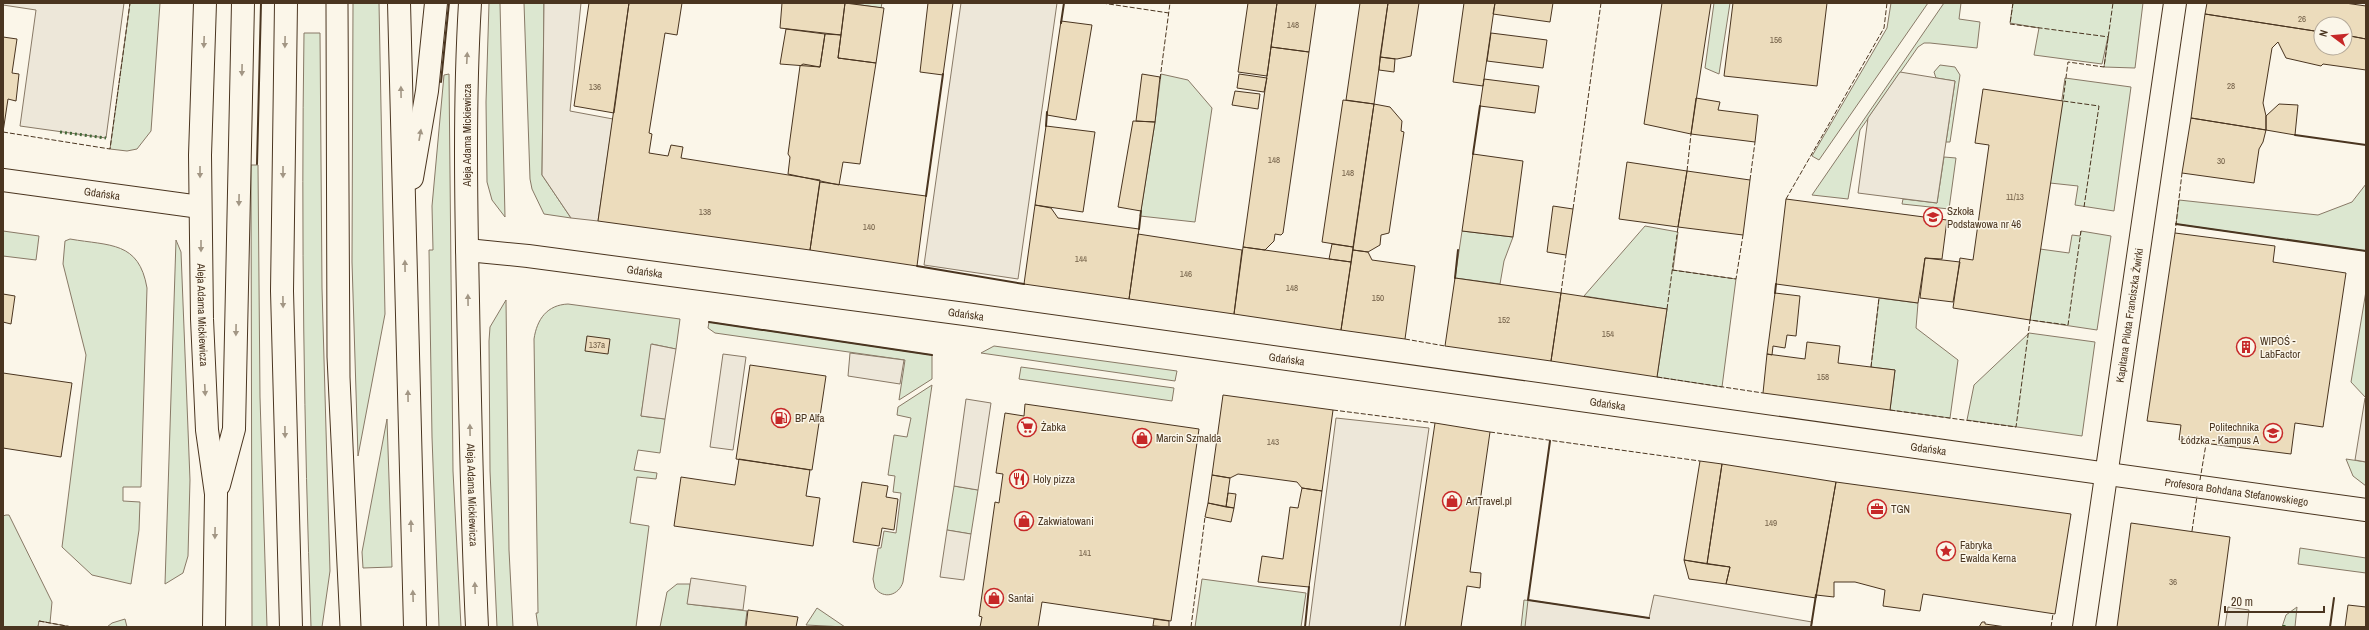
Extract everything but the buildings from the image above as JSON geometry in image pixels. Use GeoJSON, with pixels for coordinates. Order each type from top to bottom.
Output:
{"type":"FeatureCollection","features":[{"type":"Feature","properties":{"kind":"main road","name":"Aleja Adama Mickiewicza"},"geometry":{"type":"LineString","coordinates":[[205,3],[200,207],[202,319],[207,430],[216,494],[214,627]]}},
{"type":"Feature","properties":{"kind":"main road"},"geometry":{"type":"LineString","coordinates":[[216,494],[234,429],[244,3]]}},
{"type":"Feature","properties":{"kind":"main road"},"geometry":{"type":"LineString","coordinates":[[286,3],[282,291],[291,627]]}},
{"type":"Feature","properties":{"kind":"main road"},"geometry":{"type":"LineString","coordinates":[[399,3],[415,627]]}},
{"type":"Feature","properties":{"kind":"main road"},"geometry":{"type":"LineString","coordinates":[[404,229],[427,91],[436,3]]}},
{"type":"Feature","properties":{"kind":"main road","name":"Aleja Adama Mickiewicza"},"geometry":{"type":"LineString","coordinates":[[470,3],[467,65],[467,250],[470,472],[476,627]]}},
{"type":"Feature","properties":{"kind":"main road","name":"Kapitana Pilota Franciszka Żwirki"},"geometry":{"type":"LineString","coordinates":[[2084,627],[2175,3]]}},
{"type":"Feature","properties":{"kind":"main road","name":"Gdańska"},"geometry":{"type":"LineString","coordinates":[[3,180],[200,207]]}},
{"type":"Feature","properties":{"kind":"main road","name":"Gdańska"},"geometry":{"type":"LineString","coordinates":[[467,250],[528,256],[965,314],[2106,475]]}},
{"type":"Feature","properties":{"kind":"main road","name":"Profesora Bohdana Stefanowskiego"},"geometry":{"type":"LineString","coordinates":[[2106,475],[2366,510]]}},
{"type":"Feature","properties":{"kind":"green space"},"geometry":{"type":"Polygon","coordinates":[[[130,3],[160,3],[151,131],[137,149],[127,151],[110,149],[130,3]]]}},
{"type":"Feature","properties":{"kind":"green space"},"geometry":{"type":"Polygon","coordinates":[[[353,3],[379,3],[385,314],[358,456],[352,262],[353,3]]]}},
{"type":"Feature","properties":{"kind":"green space"},"geometry":{"type":"Polygon","coordinates":[[[489,3],[500,3],[505,217],[492,200],[487,182],[486,102],[489,3]]]}},
{"type":"Feature","properties":{"kind":"green space"},"geometry":{"type":"Polygon","coordinates":[[[524,3],[544,3],[542,175],[571,218],[544,214],[532,189],[530,179],[524,3]]]}},
{"type":"Feature","properties":{"kind":"green space"},"geometry":{"type":"Polygon","coordinates":[[[848,3],[882,3],[881,8],[848,3]]]}},
{"type":"Feature","properties":{"kind":"green space"},"geometry":{"type":"Polygon","coordinates":[[[1714,3],[1730,3],[1719,74],[1705,68],[1714,3]]]}},
{"type":"Feature","properties":{"kind":"green space"},"geometry":{"type":"Polygon","coordinates":[[[1891,3],[1928,3],[1819,160],[1812,156],[1887,28],[1891,3]]]}},
{"type":"Feature","properties":{"kind":"green space"},"geometry":{"type":"Polygon","coordinates":[[[1944,3],[1961,3],[1959,19],[1980,22],[1977,48],[1930,43],[1924,43],[1918,47],[1860,130],[1848,199],[1812,195],[1944,3]]]}},
{"type":"Feature","properties":{"kind":"green space"},"geometry":{"type":"Polygon","coordinates":[[[2013,3],[2143,3],[2135,68],[2104,67],[2108,37],[2102,64],[2034,55],[2039,28],[2010,23],[2013,3]]]}},
{"type":"Feature","properties":{"kind":"green space"},"geometry":{"type":"Polygon","coordinates":[[[304,33],[320,33],[322,288],[330,571],[322,627],[311,627],[303,256],[304,33]]]}},
{"type":"Feature","properties":{"kind":"green space"},"geometry":{"type":"Polygon","coordinates":[[[1940,65],[1955,67],[1960,75],[1950,142],[1946,142],[1955,81],[1936,78],[1934,72],[1940,65]]]}},
{"type":"Feature","properties":{"kind":"green space"},"geometry":{"type":"Polygon","coordinates":[[[449,74],[453,471],[461,627],[439,627],[432,437],[429,250],[433,250],[432,206],[444,75],[449,74]]]}},
{"type":"Feature","properties":{"kind":"green space"},"geometry":{"type":"Polygon","coordinates":[[[1161,74],[1188,80],[1212,108],[1195,222],[1140,216],[1161,74]]]}},
{"type":"Feature","properties":{"kind":"green space"},"geometry":{"type":"Polygon","coordinates":[[[2065,78],[2131,87],[2114,211],[2075,205],[2078,186],[2050,183],[2065,78]]]}},
{"type":"Feature","properties":{"kind":"green space"},"geometry":{"type":"Polygon","coordinates":[[[1944,157],[1956,158],[1949,209],[1902,204],[1903,199],[1937,203],[1944,157]]]}},
{"type":"Feature","properties":{"kind":"green space"},"geometry":{"type":"Polygon","coordinates":[[[251,165],[258,165],[260,397],[267,627],[252,627],[251,165]]]}},
{"type":"Feature","properties":{"kind":"green space"},"geometry":{"type":"Polygon","coordinates":[[[2366,184],[2366,251],[2176,224],[2179,200],[2318,215],[2352,202],[2366,184]]]}},
{"type":"Feature","properties":{"kind":"green space"},"geometry":{"type":"Polygon","coordinates":[[[1645,226],[1678,232],[1673,270],[1736,279],[1722,387],[1657,377],[1667,309],[1584,296],[1645,226]]]}},
{"type":"Feature","properties":{"kind":"green space"},"geometry":{"type":"Polygon","coordinates":[[[3,231],[39,236],[36,260],[3,256],[3,231]]]}},
{"type":"Feature","properties":{"kind":"green space"},"geometry":{"type":"Polygon","coordinates":[[[1462,231],[1513,237],[1504,261],[1500,284],[1455,278],[1462,231]]]}},
{"type":"Feature","properties":{"kind":"green space"},"geometry":{"type":"Polygon","coordinates":[[[2081,231],[2111,236],[2097,330],[2030,320],[2040,249],[2069,253],[2072,235],[2080,236],[2081,231]]]}},
{"type":"Feature","properties":{"kind":"green space"},"geometry":{"type":"Polygon","coordinates":[[[70,239],[110,245],[120,248],[130,254],[137,262],[143,273],[147,288],[141,487],[123,487],[123,501],[140,502],[139,530],[131,584],[92,575],[62,547],[86,355],[63,264],[65,241],[70,239]]]}},
{"type":"Feature","properties":{"kind":"green space"},"geometry":{"type":"Polygon","coordinates":[[[176,240],[181,252],[190,480],[188,556],[183,573],[165,584],[176,240]]]}},
{"type":"Feature","properties":{"kind":"green space"},"geometry":{"type":"Polygon","coordinates":[[[2366,291],[2366,398],[2351,382],[2366,291]]]}},
{"type":"Feature","properties":{"kind":"green space"},"geometry":{"type":"Polygon","coordinates":[[[1879,298],[1918,303],[1916,328],[1958,360],[1950,418],[1890,410],[1895,370],[1871,367],[1879,298]]]}},
{"type":"Feature","properties":{"kind":"green space"},"geometry":{"type":"Polygon","coordinates":[[[506,300],[509,550],[513,627],[497,627],[490,471],[489,341],[490,327],[506,300]]]}},
{"type":"Feature","properties":{"kind":"green space"},"geometry":{"type":"Polygon","coordinates":[[[568,304],[680,319],[676,349],[652,344],[641,416],[665,419],[660,453],[638,450],[634,470],[657,473],[656,479],[637,477],[630,523],[649,526],[636,627],[538,627],[536,613],[538,613],[534,339],[535,332],[544,314],[554,307],[568,304]]]}},
{"type":"Feature","properties":{"kind":"green space"},"geometry":{"type":"Polygon","coordinates":[[[709,322],[932,355],[932,379],[899,400],[905,360],[715,333],[708,328],[709,322]]]}},
{"type":"Feature","properties":{"kind":"green space"},"geometry":{"type":"Polygon","coordinates":[[[2029,333],[2095,342],[2082,436],[1967,420],[1974,385],[2029,333]]]}},
{"type":"Feature","properties":{"kind":"green space"},"geometry":{"type":"Polygon","coordinates":[[[994,346],[1177,371],[1175,381],[981,353],[994,346]]]}},
{"type":"Feature","properties":{"kind":"green space"},"geometry":{"type":"Polygon","coordinates":[[[1021,367],[1174,388],[1172,401],[1019,379],[1021,367]]]}},
{"type":"Feature","properties":{"kind":"green space"},"geometry":{"type":"Polygon","coordinates":[[[932,385],[903,582],[895,593],[887,595],[879,592],[875,588],[873,579],[878,548],[881,548],[884,531],[896,533],[901,493],[893,492],[895,476],[888,475],[894,435],[907,437],[911,418],[897,415],[898,407],[932,385]]]}},
{"type":"Feature","properties":{"kind":"green space"},"geometry":{"type":"Polygon","coordinates":[[[387,419],[392,567],[363,568],[362,552],[387,419]]]}},
{"type":"Feature","properties":{"kind":"green space"},"geometry":{"type":"Polygon","coordinates":[[[2346,459],[2366,462],[2366,486],[2353,476],[2346,459]]]}},
{"type":"Feature","properties":{"kind":"green space"},"geometry":{"type":"Polygon","coordinates":[[[954,486],[978,490],[971,534],[947,530],[954,486]]]}},
{"type":"Feature","properties":{"kind":"green space"},"geometry":{"type":"Polygon","coordinates":[[[9,515],[52,602],[50,623],[39,621],[38,627],[3,627],[3,516],[9,515]]]}},
{"type":"Feature","properties":{"kind":"green space"},"geometry":{"type":"Polygon","coordinates":[[[2300,548],[2366,558],[2366,573],[2298,564],[2300,548]]]}},
{"type":"Feature","properties":{"kind":"green space"},"geometry":{"type":"Polygon","coordinates":[[[1202,579],[1306,593],[1301,627],[1195,627],[1202,579]]]}},
{"type":"Feature","properties":{"kind":"green space"},"geometry":{"type":"Polygon","coordinates":[[[677,584],[690,584],[688,604],[747,611],[745,627],[660,627],[667,592],[677,584]]]}},
{"type":"Feature","properties":{"kind":"green space"},"geometry":{"type":"Polygon","coordinates":[[[1524,600],[1533,601],[1530,627],[1521,627],[1524,600]]]}},
{"type":"Feature","properties":{"kind":"green space"},"geometry":{"type":"Polygon","coordinates":[[[2297,607],[2295,627],[2282,627],[2286,615],[2297,607]]]}},
{"type":"Feature","properties":{"kind":"green space"},"geometry":{"type":"Polygon","coordinates":[[[817,608],[845,627],[806,625],[817,608]]]}},
{"type":"Feature","properties":{"kind":"green space"},"geometry":{"type":"Polygon","coordinates":[[[125,619],[127,627],[107,627],[112,623],[125,619]]]}},
{"type":"Feature","properties":{"kind":"shaded area"},"geometry":{"type":"Polygon","coordinates":[[[3,3],[124,3],[106,138],[20,126],[36,10],[3,5],[3,3]]]}},
{"type":"Feature","properties":{"kind":"shaded area"},"geometry":{"type":"Polygon","coordinates":[[[544,3],[581,3],[570,111],[613,119],[598,221],[571,218],[542,175],[544,3]]]}},
{"type":"Feature","properties":{"kind":"shaded area"},"geometry":{"type":"Polygon","coordinates":[[[961,3],[1057,3],[1018,279],[924,265],[961,3]]]}},
{"type":"Feature","properties":{"kind":"shaded area"},"geometry":{"type":"Polygon","coordinates":[[[1900,72],[1955,81],[1937,203],[1858,193],[1868,118],[1900,72]]]}},
{"type":"Feature","properties":{"kind":"shaded area"},"geometry":{"type":"Polygon","coordinates":[[[651,344],[676,349],[665,419],[641,416],[651,344]]]}},
{"type":"Feature","properties":{"kind":"shaded area"},"geometry":{"type":"Polygon","coordinates":[[[850,353],[904,360],[900,384],[848,376],[850,353]]]}},
{"type":"Feature","properties":{"kind":"shaded area"},"geometry":{"type":"Polygon","coordinates":[[[723,354],[746,357],[733,450],[710,447],[723,354]]]}},
{"type":"Feature","properties":{"kind":"shaded area"},"geometry":{"type":"Polygon","coordinates":[[[2366,398],[2366,462],[2355,460],[2366,398]]]}},
{"type":"Feature","properties":{"kind":"shaded area"},"geometry":{"type":"Polygon","coordinates":[[[966,399],[991,403],[978,490],[954,486],[966,399]]]}},
{"type":"Feature","properties":{"kind":"shaded area"},"geometry":{"type":"Polygon","coordinates":[[[1336,418],[1429,428],[1400,627],[1309,627],[1336,418]]]}},
{"type":"Feature","properties":{"kind":"shaded area"},"geometry":{"type":"Polygon","coordinates":[[[947,530],[971,534],[964,580],[940,577],[947,530]]]}},
{"type":"Feature","properties":{"kind":"shaded area"},"geometry":{"type":"Polygon","coordinates":[[[691,578],[746,586],[743,610],[687,604],[691,578]]]}},
{"type":"Feature","properties":{"kind":"shaded area"},"geometry":{"type":"Polygon","coordinates":[[[1654,595],[1812,622],[1811,627],[1525,627],[1528,600],[1649,618],[1654,595]]]}},
{"type":"Feature","properties":{"kind":"shaded area"},"geometry":{"type":"Polygon","coordinates":[[[2228,607],[2249,610],[2247,627],[2225,627],[2228,607]]]}},
{"type":"Feature","properties":{"kind":"shaded area"},"geometry":{"type":"Polygon","coordinates":[[[39,621],[72,627],[38,627],[39,621]]]}},
{"type":"Feature","properties":{"kind":"tram line"},"geometry":{"type":"LineString","coordinates":[[326,3],[327,357],[340,627]]}},
{"type":"Feature","properties":{"kind":"tram line"},"geometry":{"type":"LineString","coordinates":[[348,3],[350,377],[361,627]]}},
{"type":"Feature","properties":{"kind":"hedge"},"geometry":{"type":"LineString","coordinates":[[60,132],[106,138]]}},
{"type":"Feature","properties":{"kind":"hedge"},"geometry":{"type":"LineString","coordinates":[[2284,622],[2284,627]]}},
{"type":"Feature","properties":{"kind":"fence"},"geometry":{"type":"LineString","coordinates":[[3,132],[110,149],[130,3]]}},
{"type":"Feature","properties":{"kind":"fence"},"geometry":{"type":"LineString","coordinates":[[1102,3],[1169,13]]}},
{"type":"Feature","properties":{"kind":"fence"},"geometry":{"type":"LineString","coordinates":[[1160,79],[1170,3]]}},
{"type":"Feature","properties":{"kind":"fence"},"geometry":{"type":"LineString","coordinates":[[1573,209],[1601,3]]}},
{"type":"Feature","properties":{"kind":"fence"},"geometry":{"type":"LineString","coordinates":[[1786,199],[1884,28],[1887,3]]}},
{"type":"Feature","properties":{"kind":"fence"},"geometry":{"type":"LineString","coordinates":[[2013,3],[2010,24],[2109,37]]}},
{"type":"Feature","properties":{"kind":"fence"},"geometry":{"type":"LineString","coordinates":[[2084,207],[2099,106],[2063,101],[2068,62],[2104,67],[2113,3]]}},
{"type":"Feature","properties":{"kind":"fence"},"geometry":{"type":"LineString","coordinates":[[1687,171],[1691,134]]}},
{"type":"Feature","properties":{"kind":"fence"},"geometry":{"type":"LineString","coordinates":[[1750,180],[1755,142]]}},
{"type":"Feature","properties":{"kind":"fence"},"geometry":{"type":"LineString","coordinates":[[2175,233],[2182,173]]}},
{"type":"Feature","properties":{"kind":"fence"},"geometry":{"type":"LineString","coordinates":[[1667,309],[1678,227]]}},
{"type":"Feature","properties":{"kind":"fence"},"geometry":{"type":"LineString","coordinates":[[1890,410],[2016,427],[2030,320],[2068,325],[2081,231]]}},
{"type":"Feature","properties":{"kind":"fence"},"geometry":{"type":"LineString","coordinates":[[1672,270],[1736,279],[1743,235]]}},
{"type":"Feature","properties":{"kind":"fence"},"geometry":{"type":"LineString","coordinates":[[1561,293],[1566,255]]}},
{"type":"Feature","properties":{"kind":"fence"},"geometry":{"type":"LineString","coordinates":[[1871,367],[1879,298]]}},
{"type":"Feature","properties":{"kind":"fence"},"geometry":{"type":"LineString","coordinates":[[1405,339],[1445,346]]}},
{"type":"Feature","properties":{"kind":"fence"},"geometry":{"type":"LineString","coordinates":[[1657,377],[1763,393]]}},
{"type":"Feature","properties":{"kind":"fence"},"geometry":{"type":"LineString","coordinates":[[1333,410],[1435,423]]}},
{"type":"Feature","properties":{"kind":"fence"},"geometry":{"type":"LineString","coordinates":[[1490,432],[1700,461]]}},
{"type":"Feature","properties":{"kind":"fence"},"geometry":{"type":"LineString","coordinates":[[2200,480],[2206,444]]}},
{"type":"Feature","properties":{"kind":"fence"},"geometry":{"type":"LineString","coordinates":[[2192,531],[2197,496]]}},
{"type":"Feature","properties":{"kind":"fence"},"geometry":{"type":"LineString","coordinates":[[1191,627],[1205,517]]}},
{"type":"Feature","properties":{"kind":"fence"},"geometry":{"type":"LineString","coordinates":[[2051,627],[2053,614]]}},
{"type":"Feature","properties":{"kind":"fence"},"geometry":{"type":"LineString","coordinates":[[39,621],[72,627]]}},
{"type":"Feature","properties":{"kind":"wall"},"geometry":{"type":"LineString","coordinates":[[257,164],[261,3]]}},
{"type":"Feature","properties":{"kind":"wall"},"geometry":{"type":"LineString","coordinates":[[441,82],[449,3]]}},
{"type":"Feature","properties":{"kind":"wall"},"geometry":{"type":"LineString","coordinates":[[1061,23],[1064,3]]}},
{"type":"Feature","properties":{"kind":"wall"},"geometry":{"type":"LineString","coordinates":[[926,196],[943,74]]}},
{"type":"Feature","properties":{"kind":"wall"},"geometry":{"type":"LineString","coordinates":[[1473,154],[1480,106]]}},
{"type":"Feature","properties":{"kind":"wall"},"geometry":{"type":"LineString","coordinates":[[1046,126],[1047,112]]}},
{"type":"Feature","properties":{"kind":"wall"},"geometry":{"type":"LineString","coordinates":[[2295,135],[2366,145]]}},
{"type":"Feature","properties":{"kind":"wall"},"geometry":{"type":"LineString","coordinates":[[1139,229],[1141,211]]}},
{"type":"Feature","properties":{"kind":"wall"},"geometry":{"type":"LineString","coordinates":[[2176,224],[2366,251]]}},
{"type":"Feature","properties":{"kind":"wall"},"geometry":{"type":"LineString","coordinates":[[1455,278],[1458,250]]}},
{"type":"Feature","properties":{"kind":"wall"},"geometry":{"type":"LineString","coordinates":[[917,266],[1024,284]]}},
{"type":"Feature","properties":{"kind":"wall"},"geometry":{"type":"LineString","coordinates":[[1775,293],[1776,284]]}},
{"type":"Feature","properties":{"kind":"wall"},"geometry":{"type":"LineString","coordinates":[[709,322],[932,355]]}},
{"type":"Feature","properties":{"kind":"wall"},"geometry":{"type":"LineString","coordinates":[[1550,441],[1528,600],[1649,618]]}},
{"type":"Feature","properties":{"kind":"wall"},"geometry":{"type":"LineString","coordinates":[[1305,627],[1309,587]]}},
{"type":"Feature","properties":{"kind":"wall"},"geometry":{"type":"LineString","coordinates":[[1811,627],[1816,595]]}},
{"type":"Feature","properties":{"kind":"wall"},"geometry":{"type":"LineString","coordinates":[[2330,627],[2334,598]]}},
{"type":"Feature","properties":{"kind":"place","name":"Szkoła Podstawowa nr 46"},"geometry":{"type":"Point","coordinates":[1933,217]}},
{"type":"Feature","properties":{"kind":"place","name":"WIPOŚ - LabFactor"},"geometry":{"type":"Point","coordinates":[2246,347]}},
{"type":"Feature","properties":{"kind":"place","name":"BP Alfa"},"geometry":{"type":"Point","coordinates":[781,418]}},
{"type":"Feature","properties":{"kind":"place","name":"Żabka"},"geometry":{"type":"Point","coordinates":[1027,427]}},
{"type":"Feature","properties":{"kind":"place","name":"Politechnika Łódzka - Kampus A"},"geometry":{"type":"Point","coordinates":[2273,433]}},
{"type":"Feature","properties":{"kind":"place","name":"Marcin Szmalda"},"geometry":{"type":"Point","coordinates":[1142,438]}},
{"type":"Feature","properties":{"kind":"place","name":"Holy pizza"},"geometry":{"type":"Point","coordinates":[1019,479]}},
{"type":"Feature","properties":{"kind":"place","name":"ArtTravel.pl"},"geometry":{"type":"Point","coordinates":[1452,501]}},
{"type":"Feature","properties":{"kind":"place","name":"TGN"},"geometry":{"type":"Point","coordinates":[1877,509]}},
{"type":"Feature","properties":{"kind":"place","name":"Zakwiatowani"},"geometry":{"type":"Point","coordinates":[1024,521]}},
{"type":"Feature","properties":{"kind":"place","name":"Fabryka Ewalda Kerna"},"geometry":{"type":"Point","coordinates":[1946,551]}},
{"type":"Feature","properties":{"kind":"place","name":"Santai"},"geometry":{"type":"Point","coordinates":[994,598]}}]}
